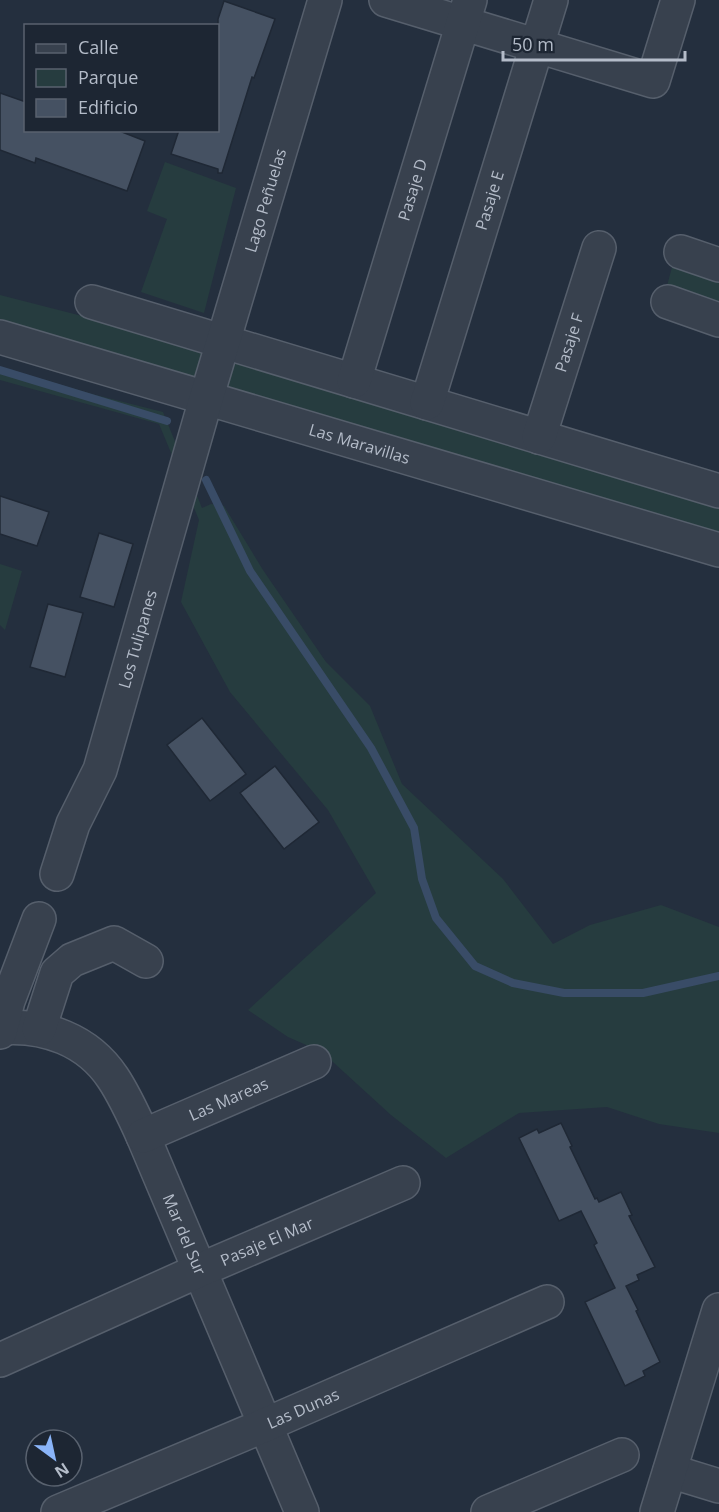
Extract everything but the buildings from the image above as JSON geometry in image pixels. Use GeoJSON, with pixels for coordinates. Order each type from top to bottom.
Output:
{"type":"FeatureCollection","features":[{"type":"Feature","properties":{"kind":"street","name":"Lago Peñuelas"},"geometry":{"type":"LineString","coordinates":[[206,399],[325,0]]}},
{"type":"Feature","properties":{"kind":"street"},"geometry":{"type":"LineString","coordinates":[[386,0],[466,12],[537,46],[653,81],[678,0]]}},
{"type":"Feature","properties":{"kind":"street","name":"Pasaje E"},"geometry":{"type":"LineString","coordinates":[[427,403],[551,0]]}},
{"type":"Feature","properties":{"kind":"street","name":"Pasaje D"},"geometry":{"type":"LineString","coordinates":[[354,381],[466,12]]}},
{"type":"Feature","properties":{"kind":"street","name":"Pasaje F"},"geometry":{"type":"LineString","coordinates":[[538,437],[599,248]]}},
{"type":"Feature","properties":{"kind":"street"},"geometry":{"type":"LineString","coordinates":[[681,252],[719,265]]}},
{"type":"Feature","properties":{"kind":"street"},"geometry":{"type":"LineString","coordinates":[[92,302],[719,491]]}},
{"type":"Feature","properties":{"kind":"street"},"geometry":{"type":"LineString","coordinates":[[668,302],[719,320]]}},
{"type":"Feature","properties":{"kind":"street","name":"Las Maravillas"},"geometry":{"type":"LineString","coordinates":[[0,337],[719,550]]}},
{"type":"Feature","properties":{"kind":"street","name":"Los Tulipanes"},"geometry":{"type":"LineString","coordinates":[[57,874],[73,824],[100,770],[206,399]]}},
{"type":"Feature","properties":{"kind":"street"},"geometry":{"type":"LineString","coordinates":[[0,1030],[8,1001],[39,919]]}},
{"type":"Feature","properties":{"kind":"street"},"geometry":{"type":"LineString","coordinates":[[39,1029],[57,973],[72,960],[114,943],[146,961]]}},
{"type":"Feature","properties":{"kind":"street","name":"Mar del Sur"},"geometry":{"type":"LineString","coordinates":[[0,1030],[20,1027],[39,1029],[74,1042],[104,1065],[119,1088],[143,1136],[302,1512]]}},
{"type":"Feature","properties":{"kind":"street","name":"Las Mareas"},"geometry":{"type":"LineString","coordinates":[[143,1136],[314,1062]]}},
{"type":"Feature","properties":{"kind":"street","name":"Pasaje El Mar"},"geometry":{"type":"LineString","coordinates":[[0,1360],[200,1270],[403,1183]]}},
{"type":"Feature","properties":{"kind":"street","name":"Las Dunas"},"geometry":{"type":"LineString","coordinates":[[58,1512],[121,1500],[265,1425],[547,1302]]}},
{"type":"Feature","properties":{"kind":"street"},"geometry":{"type":"LineString","coordinates":[[657,1512],[714,1345],[719,1310]]}},
{"type":"Feature","properties":{"kind":"street"},"geometry":{"type":"LineString","coordinates":[[488,1512],[622,1455]]}},
{"type":"Feature","properties":{"kind":"street"},"geometry":{"type":"LineString","coordinates":[[670,1472],[719,1486]]}},
{"type":"Feature","properties":{"kind":"green space"},"geometry":{"type":"Polygon","coordinates":[[[165,162],[236,188],[204,313],[141,292],[167,219],[147,211],[165,162]]]}},
{"type":"Feature","properties":{"kind":"green space"},"geometry":{"type":"Polygon","coordinates":[[[675,256],[719,270],[719,316],[664,297],[675,256]]]}},
{"type":"Feature","properties":{"kind":"green space"},"geometry":{"type":"Polygon","coordinates":[[[0,295],[82,316],[207,354],[199,380],[0,320],[0,295]]]}},
{"type":"Feature","properties":{"kind":"green space"},"geometry":{"type":"Polygon","coordinates":[[[234,361],[719,509],[719,536],[226,387],[234,361]]]}},
{"type":"Feature","properties":{"kind":"green space"},"geometry":{"type":"Polygon","coordinates":[[[0,368],[163,412],[202,508],[211,504],[224,506],[263,570],[326,662],[370,706],[402,784],[503,879],[553,944],[590,925],[661,905],[719,927],[719,1133],[659,1124],[607,1107],[519,1113],[446,1158],[391,1115],[322,1052],[288,1037],[248,1010],[376,893],[328,810],[230,692],[181,602],[199,520],[159,424],[0,380],[0,368]]]}},
{"type":"Feature","properties":{"kind":"green space"},"geometry":{"type":"Polygon","coordinates":[[[0,564],[22,571],[5,630],[0,625],[0,564]]]}},
{"type":"Feature","properties":{"kind":"waterway"},"geometry":{"type":"LineString","coordinates":[[0,370],[167,421]]}},
{"type":"Feature","properties":{"kind":"waterway"},"geometry":{"type":"LineString","coordinates":[[206,480],[250,571],[371,748],[414,828],[422,879],[436,918],[475,966],[513,983],[564,993],[643,993],[719,976]]}}]}
